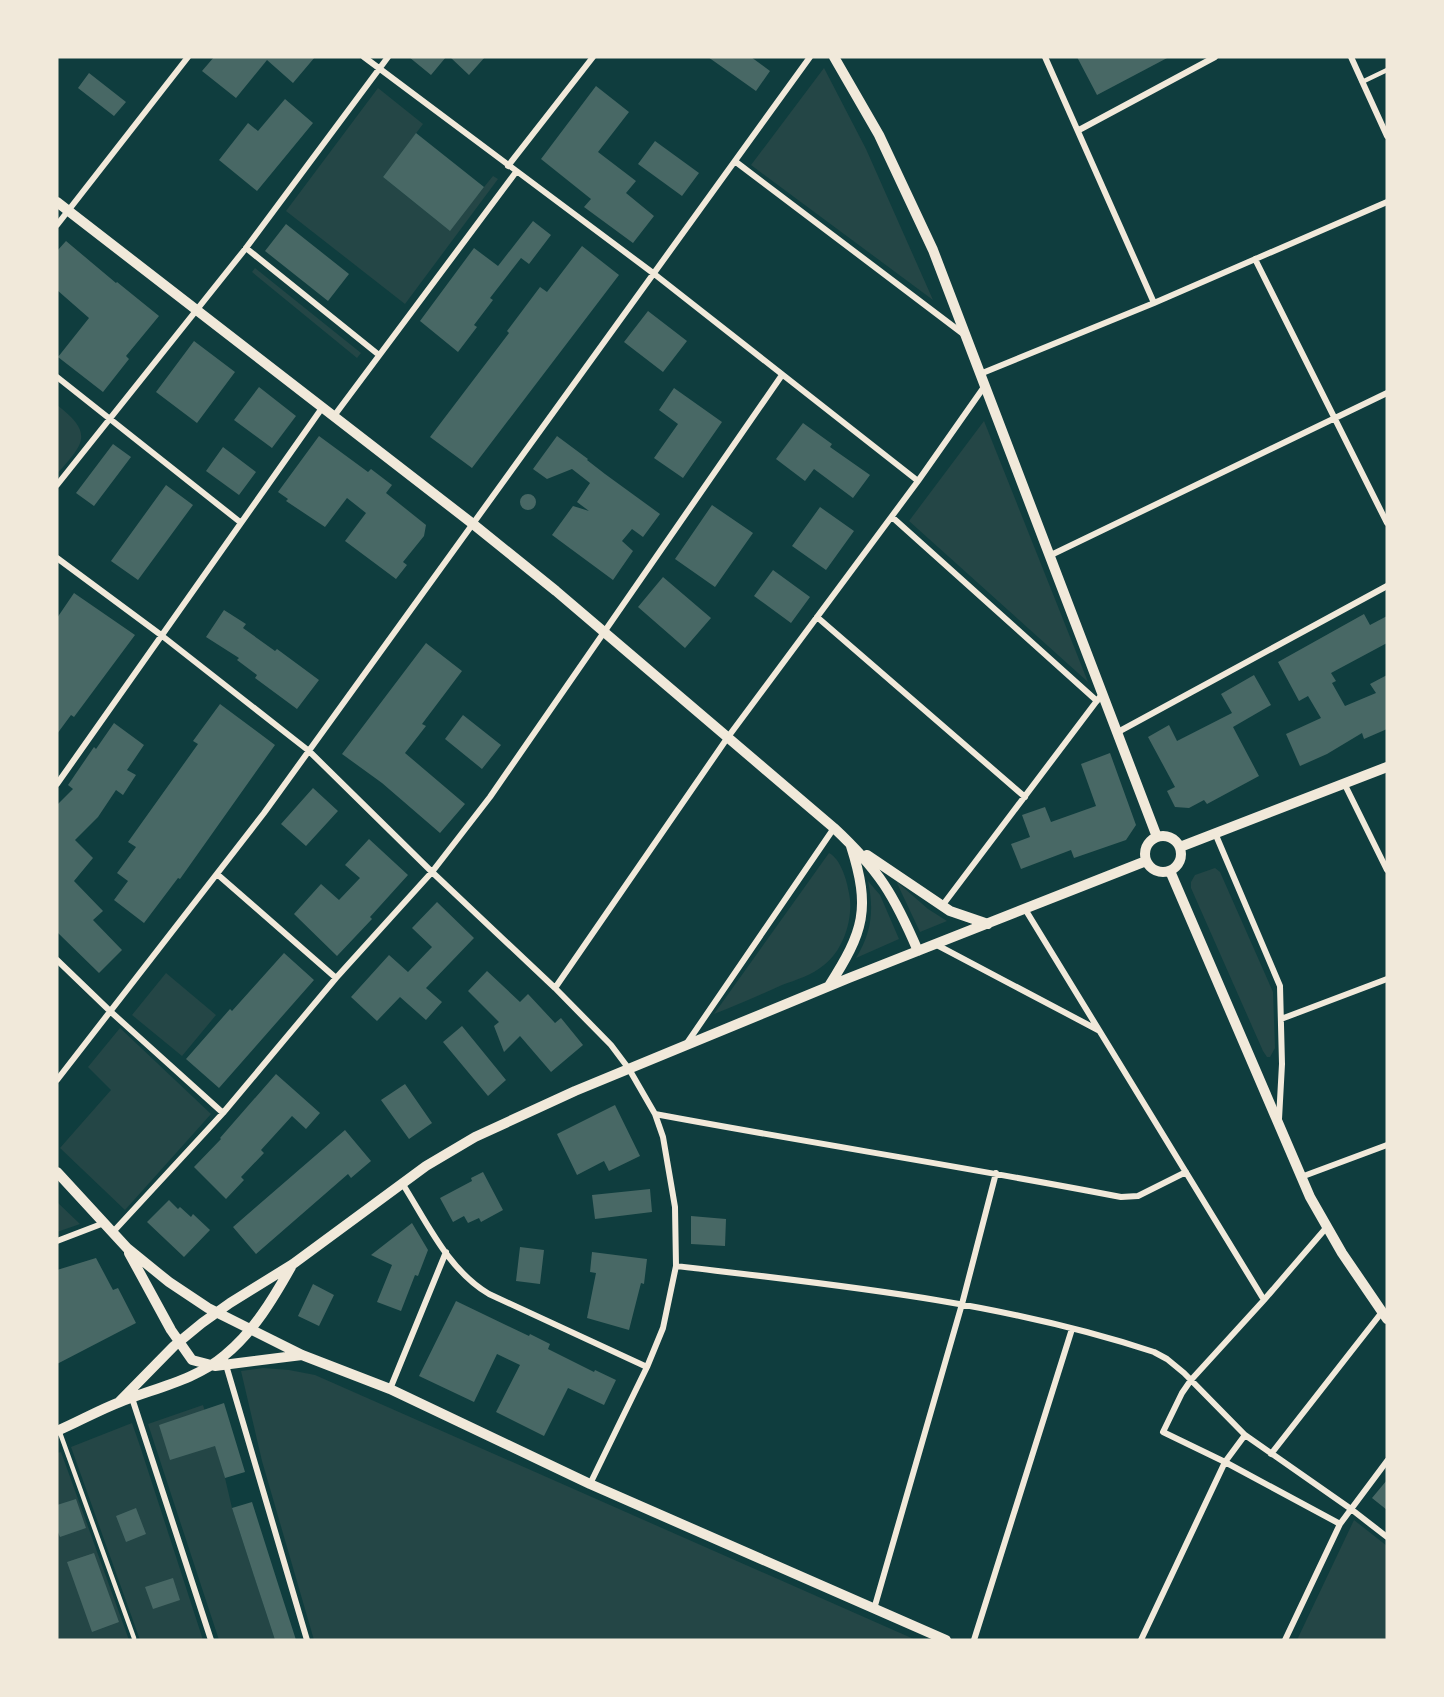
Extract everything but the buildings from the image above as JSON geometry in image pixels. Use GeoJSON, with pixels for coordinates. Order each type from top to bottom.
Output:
{"type":"FeatureCollection","features":[{"type":"Feature","properties":{"kind":"street"},"geometry":{"type":"LineString","coordinates":[[57,225],[188,57]]}},
{"type":"Feature","properties":{"kind":"street"},"geometry":{"type":"LineString","coordinates":[[364,57],[653,273],[918,481]]}},
{"type":"Feature","properties":{"kind":"street"},"geometry":{"type":"LineString","coordinates":[[57,484],[246,248],[388,57]]}},
{"type":"Feature","properties":{"kind":"street"},"geometry":{"type":"LineString","coordinates":[[508,166],[593,57]]}},
{"type":"Feature","properties":{"kind":"street"},"geometry":{"type":"LineString","coordinates":[[57,1080],[309,752],[810,57]]}},
{"type":"Feature","properties":{"kind":"street"},"geometry":{"type":"LineString","coordinates":[[834,57],[879,135],[933,250],[984,387],[1051,555],[1100,697],[1118,732],[1157,837]]}},
{"type":"Feature","properties":{"kind":"street"},"geometry":{"type":"LineString","coordinates":[[1045,57],[1154,303]]}},
{"type":"Feature","properties":{"kind":"street"},"geometry":{"type":"LineString","coordinates":[[1078,130],[1205,59],[1215,57]]}},
{"type":"Feature","properties":{"kind":"street"},"geometry":{"type":"LineString","coordinates":[[1351,57],[1387,136]]}},
{"type":"Feature","properties":{"kind":"street"},"geometry":{"type":"LineString","coordinates":[[736,162],[965,335]]}},
{"type":"Feature","properties":{"kind":"street"},"geometry":{"type":"LineString","coordinates":[[334,416],[516,172]]}},
{"type":"Feature","properties":{"kind":"street"},"geometry":{"type":"LineString","coordinates":[[979,374],[1154,303],[1387,202]]}},
{"type":"Feature","properties":{"kind":"street"},"geometry":{"type":"LineString","coordinates":[[57,203],[473,524],[604,630],[834,828],[868,862],[888,887],[918,951]]}},
{"type":"Feature","properties":{"kind":"street"},"geometry":{"type":"LineString","coordinates":[[246,248],[379,355]]}},
{"type":"Feature","properties":{"kind":"street"},"geometry":{"type":"LineString","coordinates":[[1254,259],[1387,523]]}},
{"type":"Feature","properties":{"kind":"street"},"geometry":{"type":"LineString","coordinates":[[113,1232],[223,1113],[336,978],[432,872],[490,797],[782,375]]}},
{"type":"Feature","properties":{"kind":"street"},"geometry":{"type":"LineString","coordinates":[[57,377],[240,522]]}},
{"type":"Feature","properties":{"kind":"street"},"geometry":{"type":"LineString","coordinates":[[555,987],[728,737],[892,517],[984,387]]}},
{"type":"Feature","properties":{"kind":"street"},"geometry":{"type":"LineString","coordinates":[[1051,555],[1387,393]]}},
{"type":"Feature","properties":{"kind":"street"},"geometry":{"type":"LineString","coordinates":[[57,784],[322,408]]}},
{"type":"Feature","properties":{"kind":"street"},"geometry":{"type":"LineString","coordinates":[[892,517],[1100,697]]}},
{"type":"Feature","properties":{"kind":"street"},"geometry":{"type":"LineString","coordinates":[[57,558],[161,635],[309,752],[432,872],[555,987],[610,1045],[629,1069],[655,1114],[663,1137],[671,1179],[676,1233],[676,1266],[663,1328],[647,1367],[590,1484]]}},
{"type":"Feature","properties":{"kind":"street"},"geometry":{"type":"LineString","coordinates":[[1118,732],[1387,586]]}},
{"type":"Feature","properties":{"kind":"street"},"geometry":{"type":"LineString","coordinates":[[817,617],[1025,797]]}},
{"type":"Feature","properties":{"kind":"street"},"geometry":{"type":"LineString","coordinates":[[942,906],[1100,697]]}},
{"type":"Feature","properties":{"kind":"street"},"geometry":{"type":"LineString","coordinates":[[1180,847],[1387,767]]}},
{"type":"Feature","properties":{"kind":"street"},"geometry":{"type":"LineString","coordinates":[[1344,783],[1387,870]]}},
{"type":"Feature","properties":{"kind":"street"},"geometry":{"type":"LineString","coordinates":[[685,1046],[834,828]]}},
{"type":"Feature","properties":{"kind":"street"},"geometry":{"type":"LineString","coordinates":[[1215,833],[1280,986],[1282,1064],[1278,1122]]}},
{"type":"Feature","properties":{"kind":"street"},"geometry":{"type":"LineString","coordinates":[[1157,837],[1172,838],[1180,847],[1181,858],[1175,868],[1170,871],[1154,869],[1146,861],[1146,848],[1157,837]]}},
{"type":"Feature","properties":{"kind":"street"},"geometry":{"type":"LineString","coordinates":[[850,843],[942,906],[988,924]]}},
{"type":"Feature","properties":{"kind":"street"},"geometry":{"type":"LineString","coordinates":[[829,986],[848,956],[858,934],[862,914],[863,897],[860,875],[850,843]]}},
{"type":"Feature","properties":{"kind":"street"},"geometry":{"type":"LineString","coordinates":[[119,1402],[178,1342],[217,1312],[293,1264],[426,1166],[475,1137],[629,1069],[829,986],[1146,861]]}},
{"type":"Feature","properties":{"kind":"street"},"geometry":{"type":"LineString","coordinates":[[1170,871],[1301,1177],[1326,1228],[1384,1316],[1271,1454]]}},
{"type":"Feature","properties":{"kind":"street"},"geometry":{"type":"LineString","coordinates":[[217,874],[336,978]]}},
{"type":"Feature","properties":{"kind":"street"},"geometry":{"type":"LineString","coordinates":[[1026,909],[1264,1300]]}},
{"type":"Feature","properties":{"kind":"street"},"geometry":{"type":"LineString","coordinates":[[935,944],[1099,1030]]}},
{"type":"Feature","properties":{"kind":"street"},"geometry":{"type":"LineString","coordinates":[[57,960],[223,1113]]}},
{"type":"Feature","properties":{"kind":"street"},"geometry":{"type":"LineString","coordinates":[[1281,1019],[1387,979]]}},
{"type":"Feature","properties":{"kind":"street"},"geometry":{"type":"LineString","coordinates":[[655,1114],[1130,1198],[1146,1193],[1186,1172]]}},
{"type":"Feature","properties":{"kind":"street"},"geometry":{"type":"LineString","coordinates":[[1301,1177],[1387,1145]]}},
{"type":"Feature","properties":{"kind":"street"},"geometry":{"type":"LineString","coordinates":[[57,1172],[127,1248],[185,1294],[217,1312],[302,1355],[390,1389],[590,1484],[946,1640]]}},
{"type":"Feature","properties":{"kind":"street"},"geometry":{"type":"LineString","coordinates":[[874,1609],[962,1304],[996,1173]]}},
{"type":"Feature","properties":{"kind":"street"},"geometry":{"type":"LineString","coordinates":[[402,1183],[446,1252],[473,1284],[489,1294],[647,1367]]}},
{"type":"Feature","properties":{"kind":"street"},"geometry":{"type":"LineString","coordinates":[[57,1241],[104,1223]]}},
{"type":"Feature","properties":{"kind":"street"},"geometry":{"type":"LineString","coordinates":[[1326,1228],[1191,1380],[1163,1432],[1225,1462],[1340,1524]]}},
{"type":"Feature","properties":{"kind":"street"},"geometry":{"type":"LineString","coordinates":[[127,1248],[178,1342],[192,1360],[212,1365],[226,1365],[302,1355]]}},
{"type":"Feature","properties":{"kind":"street"},"geometry":{"type":"LineString","coordinates":[[390,1389],[446,1252]]}},
{"type":"Feature","properties":{"kind":"street"},"geometry":{"type":"LineString","coordinates":[[58,1431],[119,1402],[195,1375],[212,1365],[226,1355],[251,1329],[268,1307],[293,1264]]}},
{"type":"Feature","properties":{"kind":"street"},"geometry":{"type":"LineString","coordinates":[[676,1266],[816,1282],[962,1304],[1016,1315],[1154,1352],[1176,1365],[1245,1435],[1352,1509],[1387,1537]]}},
{"type":"Feature","properties":{"kind":"street"},"geometry":{"type":"LineString","coordinates":[[974,1640],[1072,1329]]}},
{"type":"Feature","properties":{"kind":"street"},"geometry":{"type":"LineString","coordinates":[[226,1365],[307,1640]]}},
{"type":"Feature","properties":{"kind":"street"},"geometry":{"type":"LineString","coordinates":[[132,1398],[211,1640]]}},
{"type":"Feature","properties":{"kind":"street"},"geometry":{"type":"LineString","coordinates":[[1141,1640],[1225,1462],[1245,1435]]}},
{"type":"Feature","properties":{"kind":"street"},"geometry":{"type":"LineString","coordinates":[[1285,1640],[1340,1524],[1387,1461]]}},
{"type":"Feature","properties":{"kind":"lane"},"geometry":{"type":"LineString","coordinates":[[1362,82],[1387,70]]}},
{"type":"Feature","properties":{"kind":"lane"},"geometry":{"type":"LineString","coordinates":[[58,1431],[134,1638]]}},
{"type":"Feature","properties":{"kind":"shaded area"},"geometry":{"type":"Polygon","coordinates":[[[824,68],[866,149],[933,300],[751,165],[824,68]]]}},
{"type":"Feature","properties":{"kind":"shaded area"},"geometry":{"type":"Polygon","coordinates":[[[378,88],[423,124],[383,177],[449,230],[493,176],[498,179],[405,304],[286,211],[378,88]]]}},
{"type":"Feature","properties":{"kind":"shaded area"},"geometry":{"type":"Polygon","coordinates":[[[255,268],[361,353],[357,358],[252,272],[255,268]]]}},
{"type":"Feature","properties":{"kind":"shaded area"},"geometry":{"type":"Polygon","coordinates":[[[57,405],[77,424],[81,432],[81,439],[73,455],[57,474],[57,405]]]}},
{"type":"Feature","properties":{"kind":"shaded area"},"geometry":{"type":"Polygon","coordinates":[[[984,421],[1088,682],[909,521],[984,421]]]}},
{"type":"Feature","properties":{"kind":"shaded area"},"geometry":{"type":"Polygon","coordinates":[[[829,853],[837,860],[843,871],[850,902],[849,922],[837,951],[819,969],[714,1014],[829,853]]]}},
{"type":"Feature","properties":{"kind":"shaded area"},"geometry":{"type":"Polygon","coordinates":[[[1215,868],[1220,872],[1273,992],[1275,1048],[1270,1057],[1267,1057],[1263,1051],[1191,888],[1195,875],[1215,868]]]}},
{"type":"Feature","properties":{"kind":"shaded area"},"geometry":{"type":"Polygon","coordinates":[[[868,881],[880,895],[899,939],[856,958],[870,921],[871,902],[868,881]]]}},
{"type":"Feature","properties":{"kind":"shaded area"},"geometry":{"type":"Polygon","coordinates":[[[896,881],[928,909],[947,921],[920,932],[896,881]]]}},
{"type":"Feature","properties":{"kind":"shaded area"},"geometry":{"type":"Polygon","coordinates":[[[166,973],[216,1015],[182,1056],[132,1015],[166,973]]]}},
{"type":"Feature","properties":{"kind":"shaded area"},"geometry":{"type":"Polygon","coordinates":[[[120,1028],[211,1114],[125,1210],[60,1148],[111,1090],[88,1067],[120,1028]]]}},
{"type":"Feature","properties":{"kind":"shaded area"},"geometry":{"type":"Polygon","coordinates":[[[57,1202],[80,1224],[57,1232],[57,1202]]]}},
{"type":"Feature","properties":{"kind":"shaded area"},"geometry":{"type":"Polygon","coordinates":[[[263,1368],[315,1375],[916,1640],[314,1640],[262,1461],[241,1371],[263,1368]]]}},
{"type":"Feature","properties":{"kind":"shaded area"},"geometry":{"type":"Polygon","coordinates":[[[203,1405],[232,1508],[275,1640],[219,1640],[148,1424],[203,1405]]]}},
{"type":"Feature","properties":{"kind":"shaded area"},"geometry":{"type":"Polygon","coordinates":[[[132,1423],[203,1640],[140,1640],[71,1447],[132,1423]]]}},
{"type":"Feature","properties":{"kind":"shaded area"},"geometry":{"type":"Polygon","coordinates":[[[61,1452],[129,1640],[57,1640],[57,1453],[61,1452]]]}},
{"type":"Feature","properties":{"kind":"shaded area"},"geometry":{"type":"Polygon","coordinates":[[[1354,1520],[1387,1546],[1387,1640],[1297,1640],[1354,1520]]]}}]}
